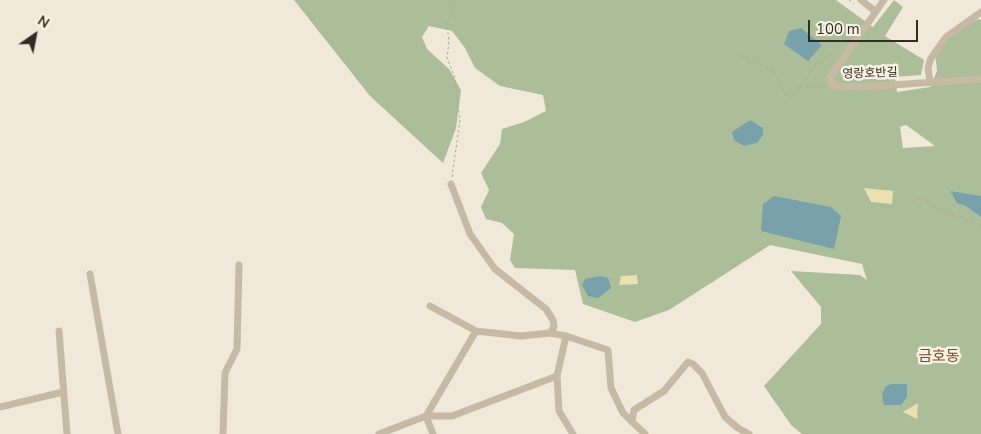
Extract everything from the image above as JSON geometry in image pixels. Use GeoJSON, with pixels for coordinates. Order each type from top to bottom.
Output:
{"type":"FeatureCollection","features":[{"type":"Feature","properties":{"kind":"street"},"geometry":{"type":"LineString","coordinates":[[861,0],[875,11]]}},
{"type":"Feature","properties":{"kind":"street","name":"영랑호반길"},"geometry":{"type":"LineString","coordinates":[[884,0],[830,77],[832,86],[861,87],[981,79]]}},
{"type":"Feature","properties":{"kind":"street"},"geometry":{"type":"LineString","coordinates":[[930,82],[928,68],[931,58],[946,37],[981,12]]}},
{"type":"Feature","properties":{"kind":"street"},"geometry":{"type":"LineString","coordinates":[[451,184],[470,234],[495,269],[546,309],[553,320],[554,327],[550,333]]}},
{"type":"Feature","properties":{"kind":"street"},"geometry":{"type":"LineString","coordinates":[[223,434],[225,373],[237,349],[239,265]]}},
{"type":"Feature","properties":{"kind":"street"},"geometry":{"type":"LineString","coordinates":[[90,274],[118,434]]}},
{"type":"Feature","properties":{"kind":"street"},"geometry":{"type":"LineString","coordinates":[[430,306],[476,331],[521,336],[550,333],[566,336],[608,350],[610,388],[623,413],[645,434]]}},
{"type":"Feature","properties":{"kind":"street"},"geometry":{"type":"LineString","coordinates":[[58,331],[67,434]]}},
{"type":"Feature","properties":{"kind":"street"},"geometry":{"type":"LineString","coordinates":[[426,416],[476,331]]}},
{"type":"Feature","properties":{"kind":"street"},"geometry":{"type":"LineString","coordinates":[[566,336],[557,376],[559,411],[573,434]]}},
{"type":"Feature","properties":{"kind":"street"},"geometry":{"type":"LineString","coordinates":[[632,422],[634,410],[664,391],[688,362],[693,364],[702,373],[725,417],[749,434]]}},
{"type":"Feature","properties":{"kind":"street"},"geometry":{"type":"LineString","coordinates":[[379,434],[426,416],[452,416],[557,376]]}},
{"type":"Feature","properties":{"kind":"street"},"geometry":{"type":"LineString","coordinates":[[0,407],[63,392]]}},
{"type":"Feature","properties":{"kind":"street"},"geometry":{"type":"LineString","coordinates":[[426,416],[433,434]]}},
{"type":"Feature","properties":{"kind":"path"},"geometry":{"type":"LineString","coordinates":[[451,184],[460,120],[454,75],[447,58],[449,42],[447,24],[455,0]]}},
{"type":"Feature","properties":{"kind":"path"},"geometry":{"type":"LineString","coordinates":[[733,54],[774,71],[784,94],[792,97],[815,67],[831,54]]}},
{"type":"Feature","properties":{"kind":"path"},"geometry":{"type":"LineString","coordinates":[[800,87],[832,86]]}},
{"type":"Feature","properties":{"kind":"path"},"geometry":{"type":"LineString","coordinates":[[913,202],[921,197],[961,220],[981,226]]}},
{"type":"Feature","properties":{"kind":"green space"},"geometry":{"type":"Polygon","coordinates":[[[294,0],[836,0],[873,27],[894,0],[903,7],[885,36],[924,60],[921,75],[895,77],[897,92],[930,87],[937,71],[935,54],[947,35],[978,19],[981,20],[981,434],[802,434],[791,425],[764,386],[821,324],[821,307],[791,271],[860,275],[867,280],[862,264],[770,245],[669,310],[635,322],[583,304],[575,270],[515,268],[510,260],[514,234],[502,223],[486,219],[481,207],[489,190],[481,173],[500,144],[502,129],[524,122],[546,111],[543,95],[500,86],[475,68],[465,48],[452,31],[429,26],[422,37],[427,49],[449,69],[461,90],[456,128],[443,163],[370,96],[294,0]],[[906,125],[900,127],[903,148],[935,146],[906,125]]]}},
{"type":"Feature","properties":{"kind":"sand"},"geometry":{"type":"Polygon","coordinates":[[[864,188],[893,191],[892,204],[871,202],[864,188]]]}},
{"type":"Feature","properties":{"kind":"sand"},"geometry":{"type":"Polygon","coordinates":[[[637,275],[638,284],[619,285],[621,276],[637,275]]]}},
{"type":"Feature","properties":{"kind":"sand"},"geometry":{"type":"Polygon","coordinates":[[[918,403],[917,419],[903,412],[918,403]]]}},
{"type":"Feature","properties":{"kind":"water"},"geometry":{"type":"Polygon","coordinates":[[[801,28],[822,45],[808,61],[784,44],[789,31],[801,28]]]}},
{"type":"Feature","properties":{"kind":"water"},"geometry":{"type":"Polygon","coordinates":[[[750,120],[763,128],[763,135],[757,143],[744,146],[734,140],[732,132],[750,120]]]}},
{"type":"Feature","properties":{"kind":"water"},"geometry":{"type":"Polygon","coordinates":[[[950,191],[981,196],[981,217],[966,206],[957,203],[950,191]]]}},
{"type":"Feature","properties":{"kind":"water"},"geometry":{"type":"Polygon","coordinates":[[[774,196],[831,207],[841,216],[834,249],[761,231],[763,204],[774,196]]]}},
{"type":"Feature","properties":{"kind":"water"},"geometry":{"type":"Polygon","coordinates":[[[600,276],[608,278],[611,288],[598,298],[588,296],[582,285],[585,279],[600,276]]]}},
{"type":"Feature","properties":{"kind":"water"},"geometry":{"type":"Polygon","coordinates":[[[907,384],[907,397],[901,405],[884,405],[882,394],[886,386],[907,384]]]}},
{"type":"Feature","properties":{"kind":"district","name":"금호동"},"geometry":{"type":"Point","coordinates":[939,357]}}]}
